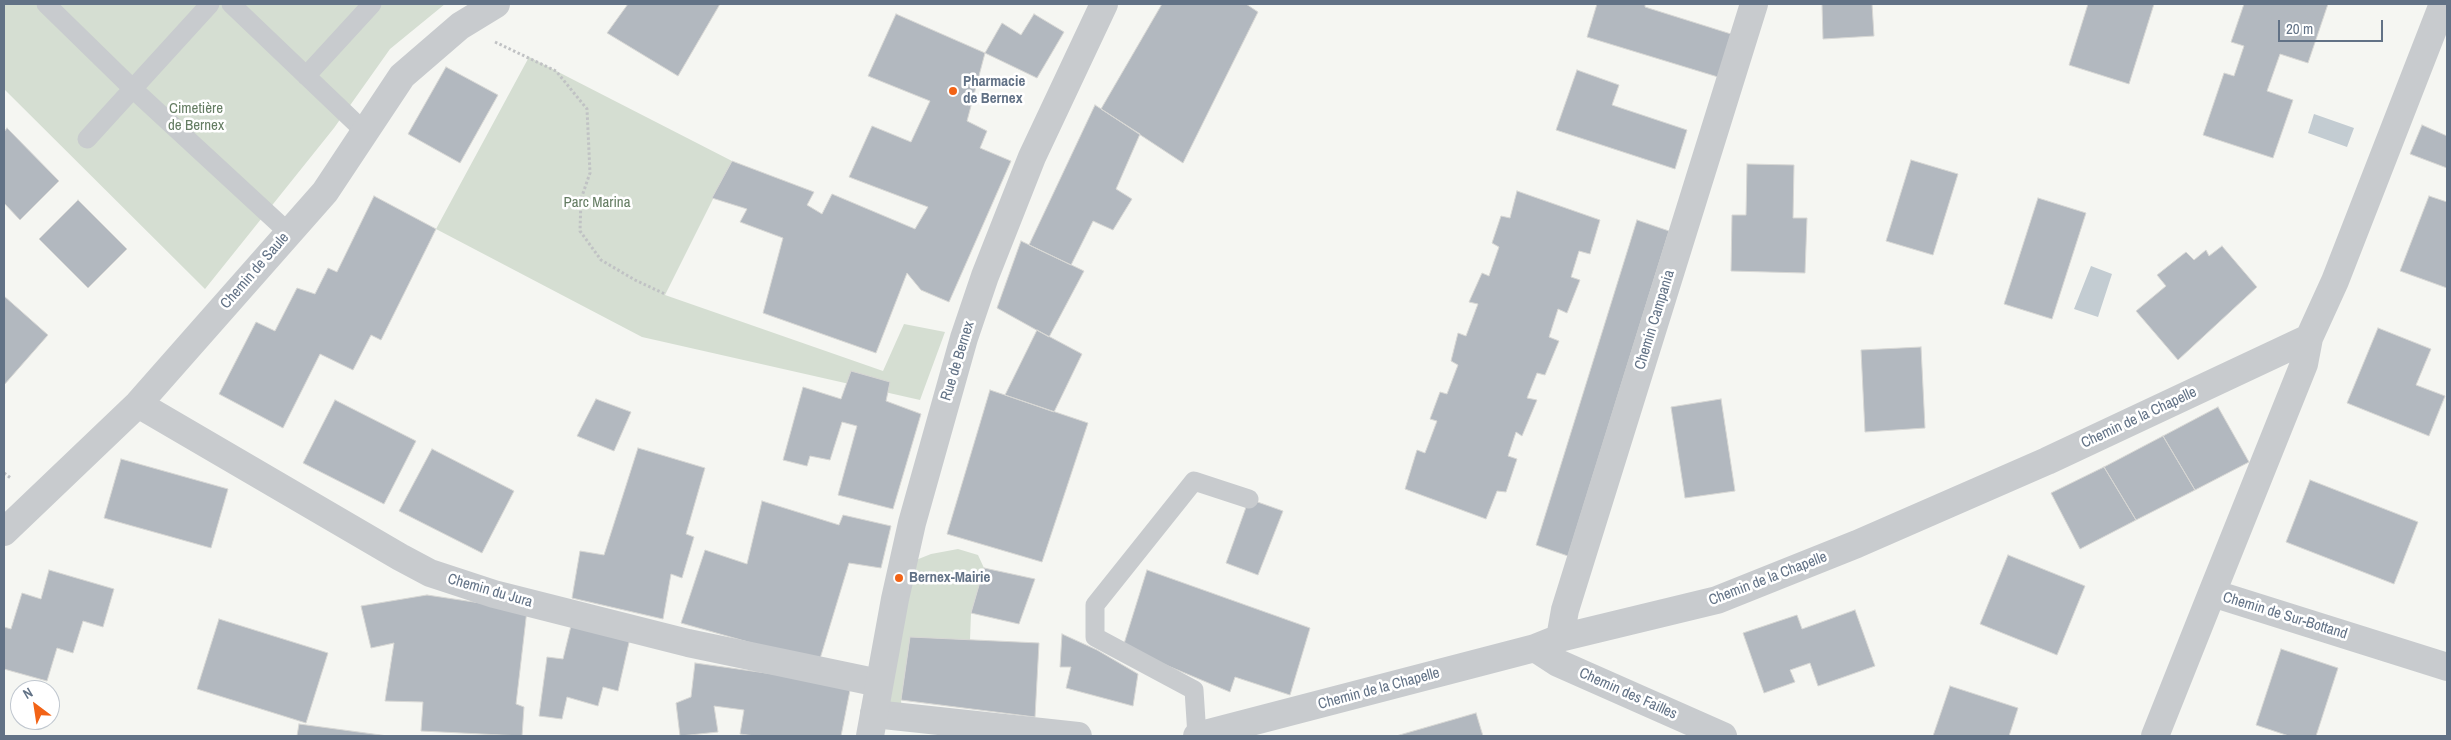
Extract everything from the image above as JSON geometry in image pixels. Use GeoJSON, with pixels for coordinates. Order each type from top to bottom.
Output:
{"type":"FeatureCollection","features":[{"type":"Feature","properties":{"kind":"street","name":"Chemin de Saule"},"geometry":{"type":"LineString","coordinates":[[4,530],[138,404],[325,192],[402,76],[460,26],[496,4]]}},
{"type":"Feature","properties":{"kind":"street","name":"Rue de Bernex"},"geometry":{"type":"LineString","coordinates":[[872,725],[912,523],[964,338],[985,276],[1032,157],[1104,4]]}},
{"type":"Feature","properties":{"kind":"street","name":"Chemin Campania"},"geometry":{"type":"LineString","coordinates":[[1560,638],[1565,610],[1754,4]]}},
{"type":"Feature","properties":{"kind":"street"},"geometry":{"type":"LineString","coordinates":[[2212,593],[2304,364],[2309,338],[2335,281],[2439,8]]}},
{"type":"Feature","properties":{"kind":"street","name":"Chemin de la Chapelle"},"geometry":{"type":"LineString","coordinates":[[1197,736],[1535,648],[1560,638],[1717,600],[1759,585],[2047,461],[2309,338]]}},
{"type":"Feature","properties":{"kind":"street","name":"Chemin du Jura"},"geometry":{"type":"LineString","coordinates":[[138,404],[430,573],[494,594],[688,643],[879,684]]}},
{"type":"Feature","properties":{"kind":"street","name":"Chemin de Sur-Bottand"},"geometry":{"type":"LineString","coordinates":[[2155,736],[2212,593],[2447,667]]}},
{"type":"Feature","properties":{"kind":"street","name":"Chemin des Failles"},"geometry":{"type":"LineString","coordinates":[[1535,648],[1558,663],[1723,736]]}},
{"type":"Feature","properties":{"kind":"street"},"geometry":{"type":"LineString","coordinates":[[872,725],[1078,736]]}},
{"type":"Feature","properties":{"kind":"lane"},"geometry":{"type":"LineString","coordinates":[[46,4],[133,89],[289,233]]}},
{"type":"Feature","properties":{"kind":"lane"},"geometry":{"type":"LineString","coordinates":[[87,139],[210,4]]}},
{"type":"Feature","properties":{"kind":"lane"},"geometry":{"type":"LineString","coordinates":[[231,4],[365,132]]}},
{"type":"Feature","properties":{"kind":"lane"},"geometry":{"type":"LineString","coordinates":[[306,76],[372,4]]}},
{"type":"Feature","properties":{"kind":"lane"},"geometry":{"type":"LineString","coordinates":[[1197,736],[1194,690],[1095,637],[1095,605],[1194,481],[1249,499]]}},
{"type":"Feature","properties":{"kind":"path"},"geometry":{"type":"LineString","coordinates":[[529,57],[556,71],[587,109],[590,173],[581,198],[580,231],[601,260],[635,280],[665,294]]}},
{"type":"Feature","properties":{"kind":"green space","name":"Cimetière de Bernex"},"geometry":{"type":"Polygon","coordinates":[[[4,4],[445,4],[390,49],[334,128],[205,289],[4,89],[4,4]]]}},
{"type":"Feature","properties":{"kind":"green space","name":"Parc Marina"},"geometry":{"type":"Polygon","coordinates":[[[529,57],[732,161],[665,295],[883,371],[904,324],[945,332],[920,400],[642,337],[436,229],[529,57]]]}},
{"type":"Feature","properties":{"kind":"green space"},"geometry":{"type":"Polygon","coordinates":[[[958,549],[978,555],[984,568],[971,613],[970,640],[910,637],[901,700],[902,714],[878,710],[906,564],[931,554],[958,549]]]}},
{"type":"Feature","properties":{"kind":"shaded area"},"geometry":{"type":"Polygon","coordinates":[[[2314,114],[2354,128],[2347,147],[2308,133],[2314,114]]]}},
{"type":"Feature","properties":{"kind":"shaded area"},"geometry":{"type":"Polygon","coordinates":[[[2091,266],[2112,274],[2098,317],[2074,309],[2091,266]]]}},
{"type":"Feature","properties":{"kind":"building"},"geometry":{"type":"Polygon","coordinates":[[[628,4],[720,4],[678,76],[607,33],[628,4]]]}},
{"type":"Feature","properties":{"kind":"building"},"geometry":{"type":"Polygon","coordinates":[[[1162,4],[1246,4],[1258,12],[1183,163],[1101,109],[1162,4]]]}},
{"type":"Feature","properties":{"kind":"building"},"geometry":{"type":"Polygon","coordinates":[[[1597,4],[1645,4],[1645,7],[1731,34],[1718,77],[1587,37],[1597,4]]]}},
{"type":"Feature","properties":{"kind":"building"},"geometry":{"type":"Polygon","coordinates":[[[1822,4],[1872,4],[1874,36],[1823,39],[1822,4]]]}},
{"type":"Feature","properties":{"kind":"building"},"geometry":{"type":"Polygon","coordinates":[[[2088,4],[2154,4],[2129,84],[2069,65],[2088,4]]]}},
{"type":"Feature","properties":{"kind":"building"},"geometry":{"type":"Polygon","coordinates":[[[2244,4],[2328,4],[2308,63],[2280,54],[2267,91],[2293,100],[2273,158],[2203,135],[2224,73],[2234,76],[2244,46],[2231,42],[2244,4]]]}},
{"type":"Feature","properties":{"kind":"building"},"geometry":{"type":"Polygon","coordinates":[[[896,14],[985,53],[967,121],[987,131],[980,148],[1011,161],[949,302],[921,290],[907,273],[876,353],[763,313],[783,238],[740,222],[747,209],[712,198],[732,161],[814,192],[807,205],[822,214],[832,194],[915,229],[928,207],[849,177],[872,126],[911,142],[930,101],[868,76],[896,14]]]}},
{"type":"Feature","properties":{"kind":"building"},"geometry":{"type":"Polygon","coordinates":[[[1034,14],[1064,32],[1037,78],[985,53],[1002,23],[1021,35],[1034,14]]]}},
{"type":"Feature","properties":{"kind":"building"},"geometry":{"type":"Polygon","coordinates":[[[446,67],[498,95],[460,163],[408,134],[446,67]]]}},
{"type":"Feature","properties":{"kind":"building"},"geometry":{"type":"Polygon","coordinates":[[[1577,70],[1619,85],[1612,105],[1687,130],[1675,169],[1556,130],[1577,70]]]}},
{"type":"Feature","properties":{"kind":"building"},"geometry":{"type":"Polygon","coordinates":[[[1095,105],[1140,134],[1116,189],[1132,199],[1113,230],[1093,221],[1071,265],[1029,245],[1095,105]]]}},
{"type":"Feature","properties":{"kind":"building"},"geometry":{"type":"Polygon","coordinates":[[[2422,125],[2447,136],[2447,168],[2410,154],[2422,125]]]}},
{"type":"Feature","properties":{"kind":"building"},"geometry":{"type":"Polygon","coordinates":[[[7,128],[59,181],[20,220],[4,203],[4,132],[7,128]]]}},
{"type":"Feature","properties":{"kind":"building"},"geometry":{"type":"Polygon","coordinates":[[[1911,160],[1958,174],[1933,255],[1886,241],[1911,160]]]}},
{"type":"Feature","properties":{"kind":"building"},"geometry":{"type":"Polygon","coordinates":[[[1747,164],[1794,165],[1793,218],[1807,218],[1805,273],[1731,271],[1732,215],[1746,215],[1747,164]]]}},
{"type":"Feature","properties":{"kind":"building"},"geometry":{"type":"Polygon","coordinates":[[[1517,191],[1600,220],[1590,254],[1579,251],[1571,277],[1580,280],[1567,313],[1558,309],[1549,337],[1559,341],[1545,375],[1537,373],[1527,398],[1537,400],[1522,436],[1516,432],[1508,456],[1517,459],[1506,492],[1497,491],[1486,519],[1405,489],[1417,450],[1425,453],[1437,421],[1430,419],[1440,392],[1447,394],[1458,365],[1451,361],[1458,333],[1466,336],[1478,304],[1469,302],[1482,273],[1489,276],[1499,247],[1492,243],[1501,216],[1510,218],[1517,191]]]}},
{"type":"Feature","properties":{"kind":"building"},"geometry":{"type":"Polygon","coordinates":[[[374,196],[436,229],[381,340],[371,335],[353,370],[320,354],[283,428],[219,394],[256,322],[275,331],[297,288],[315,294],[328,268],[337,272],[374,196]]]}},
{"type":"Feature","properties":{"kind":"building"},"geometry":{"type":"Polygon","coordinates":[[[2429,196],[2447,202],[2447,288],[2400,271],[2429,196]]]}},
{"type":"Feature","properties":{"kind":"building"},"geometry":{"type":"Polygon","coordinates":[[[2038,198],[2086,213],[2052,319],[2004,304],[2038,198]]]}},
{"type":"Feature","properties":{"kind":"building"},"geometry":{"type":"Polygon","coordinates":[[[78,200],[127,249],[88,288],[39,239],[78,200]]]}},
{"type":"Feature","properties":{"kind":"building"},"geometry":{"type":"Polygon","coordinates":[[[1637,220],[1669,231],[1568,556],[1536,545],[1637,220]]]}},
{"type":"Feature","properties":{"kind":"building"},"geometry":{"type":"Polygon","coordinates":[[[1021,241],[1084,271],[1049,337],[997,308],[1021,241]]]}},
{"type":"Feature","properties":{"kind":"building"},"geometry":{"type":"Polygon","coordinates":[[[2222,246],[2257,287],[2178,360],[2136,311],[2166,286],[2157,275],[2186,252],[2194,260],[2206,250],[2209,256],[2222,246]]]}},
{"type":"Feature","properties":{"kind":"building"},"geometry":{"type":"Polygon","coordinates":[[[4,296],[48,335],[4,385],[4,296]]]}},
{"type":"Feature","properties":{"kind":"building"},"geometry":{"type":"Polygon","coordinates":[[[2378,328],[2431,349],[2416,385],[2445,396],[2429,436],[2347,403],[2378,328]]]}},
{"type":"Feature","properties":{"kind":"building"},"geometry":{"type":"Polygon","coordinates":[[[1037,330],[1082,354],[1054,412],[1005,395],[1037,330]]]}},
{"type":"Feature","properties":{"kind":"building"},"geometry":{"type":"Polygon","coordinates":[[[1921,347],[1925,428],[1865,432],[1861,350],[1921,347]]]}},
{"type":"Feature","properties":{"kind":"building"},"geometry":{"type":"Polygon","coordinates":[[[851,371],[890,382],[886,401],[921,414],[893,509],[838,495],[857,426],[842,422],[830,460],[810,456],[807,466],[783,460],[803,387],[841,399],[851,371]]]}},
{"type":"Feature","properties":{"kind":"building"},"geometry":{"type":"Polygon","coordinates":[[[990,390],[1088,423],[1042,562],[947,534],[990,390]]]}},
{"type":"Feature","properties":{"kind":"building"},"geometry":{"type":"Polygon","coordinates":[[[596,399],[631,412],[614,451],[577,436],[596,399]]]}},
{"type":"Feature","properties":{"kind":"building"},"geometry":{"type":"Polygon","coordinates":[[[1721,399],[1735,491],[1685,498],[1671,407],[1721,399]]]}},
{"type":"Feature","properties":{"kind":"building"},"geometry":{"type":"Polygon","coordinates":[[[335,400],[416,441],[384,504],[303,463],[335,400]]]}},
{"type":"Feature","properties":{"kind":"building"},"geometry":{"type":"Polygon","coordinates":[[[2218,407],[2249,462],[2195,490],[2163,436],[2218,407]]]}},
{"type":"Feature","properties":{"kind":"building"},"geometry":{"type":"Polygon","coordinates":[[[2163,436],[2195,490],[2136,520],[2104,467],[2163,436]]]}},
{"type":"Feature","properties":{"kind":"building"},"geometry":{"type":"Polygon","coordinates":[[[638,448],[705,468],[686,534],[694,537],[682,578],[671,574],[663,619],[572,598],[580,551],[604,555],[638,448]]]}},
{"type":"Feature","properties":{"kind":"building"},"geometry":{"type":"Polygon","coordinates":[[[432,449],[514,491],[482,553],[399,511],[432,449]]]}},
{"type":"Feature","properties":{"kind":"building"},"geometry":{"type":"Polygon","coordinates":[[[121,459],[228,489],[211,548],[104,518],[121,459]]]}},
{"type":"Feature","properties":{"kind":"building"},"geometry":{"type":"Polygon","coordinates":[[[2104,467],[2136,520],[2080,549],[2051,493],[2104,467]]]}},
{"type":"Feature","properties":{"kind":"building"},"geometry":{"type":"Polygon","coordinates":[[[2310,480],[2418,522],[2394,584],[2286,542],[2310,480]]]}},
{"type":"Feature","properties":{"kind":"building"},"geometry":{"type":"Polygon","coordinates":[[[1249,499],[1283,511],[1258,575],[1226,563],[1249,499]]]}},
{"type":"Feature","properties":{"kind":"building"},"geometry":{"type":"Polygon","coordinates":[[[762,501],[839,525],[843,515],[891,526],[881,568],[849,563],[819,662],[681,623],[705,550],[747,564],[762,501]]]}},
{"type":"Feature","properties":{"kind":"building"},"geometry":{"type":"Polygon","coordinates":[[[2008,555],[2085,586],[2057,655],[1980,624],[2008,555]]]}},
{"type":"Feature","properties":{"kind":"building"},"geometry":{"type":"Polygon","coordinates":[[[984,568],[1035,579],[1019,624],[971,613],[984,568]]]}},
{"type":"Feature","properties":{"kind":"building"},"geometry":{"type":"Polygon","coordinates":[[[49,570],[114,589],[103,627],[83,621],[73,653],[57,648],[47,680],[4,669],[4,627],[11,629],[22,593],[41,599],[49,570]]]}},
{"type":"Feature","properties":{"kind":"building"},"geometry":{"type":"Polygon","coordinates":[[[1147,570],[1310,628],[1290,695],[1235,677],[1230,692],[1123,647],[1147,570]]]}},
{"type":"Feature","properties":{"kind":"building"},"geometry":{"type":"Polygon","coordinates":[[[427,595],[527,610],[516,704],[524,707],[522,736],[421,731],[423,702],[385,701],[394,643],[371,648],[361,606],[427,595]]]}},
{"type":"Feature","properties":{"kind":"building"},"geometry":{"type":"Polygon","coordinates":[[[1855,610],[1875,666],[1818,686],[1810,663],[1790,670],[1795,682],[1764,693],[1743,633],[1797,615],[1802,629],[1855,610]]]}},
{"type":"Feature","properties":{"kind":"building"},"geometry":{"type":"Polygon","coordinates":[[[219,619],[328,653],[306,723],[197,689],[219,619]]]}},
{"type":"Feature","properties":{"kind":"building"},"geometry":{"type":"Polygon","coordinates":[[[571,626],[630,638],[618,691],[603,687],[598,706],[567,697],[562,719],[539,716],[547,657],[563,659],[571,626]]]}},
{"type":"Feature","properties":{"kind":"building"},"geometry":{"type":"Polygon","coordinates":[[[1062,634],[1097,650],[1138,674],[1133,706],[1066,688],[1071,667],[1060,667],[1062,634]]]}},
{"type":"Feature","properties":{"kind":"building"},"geometry":{"type":"Polygon","coordinates":[[[910,637],[1039,643],[1035,717],[901,700],[910,637]]]}},
{"type":"Feature","properties":{"kind":"building"},"geometry":{"type":"Polygon","coordinates":[[[2281,649],[2338,668],[2316,736],[2289,736],[2256,725],[2281,649]]]}},
{"type":"Feature","properties":{"kind":"building"},"geometry":{"type":"Polygon","coordinates":[[[695,663],[851,685],[841,736],[755,736],[740,734],[744,710],[714,706],[718,732],[680,736],[676,703],[691,697],[695,663]]]}},
{"type":"Feature","properties":{"kind":"building"},"geometry":{"type":"Polygon","coordinates":[[[1950,686],[2018,708],[2009,736],[1933,736],[1950,686]]]}},
{"type":"Feature","properties":{"kind":"building"},"geometry":{"type":"Polygon","coordinates":[[[1476,713],[1483,736],[1396,736],[1476,713]]]}},
{"type":"Feature","properties":{"kind":"building"},"geometry":{"type":"Polygon","coordinates":[[[299,724],[388,736],[297,736],[299,724]]]}},
{"type":"Feature","properties":{"kind":"place","name":"Pharmacie de Bernex"},"geometry":{"type":"Point","coordinates":[953,91]}},
{"type":"Feature","properties":{"kind":"place","name":"Bernex-Mairie"},"geometry":{"type":"Point","coordinates":[899,578]}}]}
